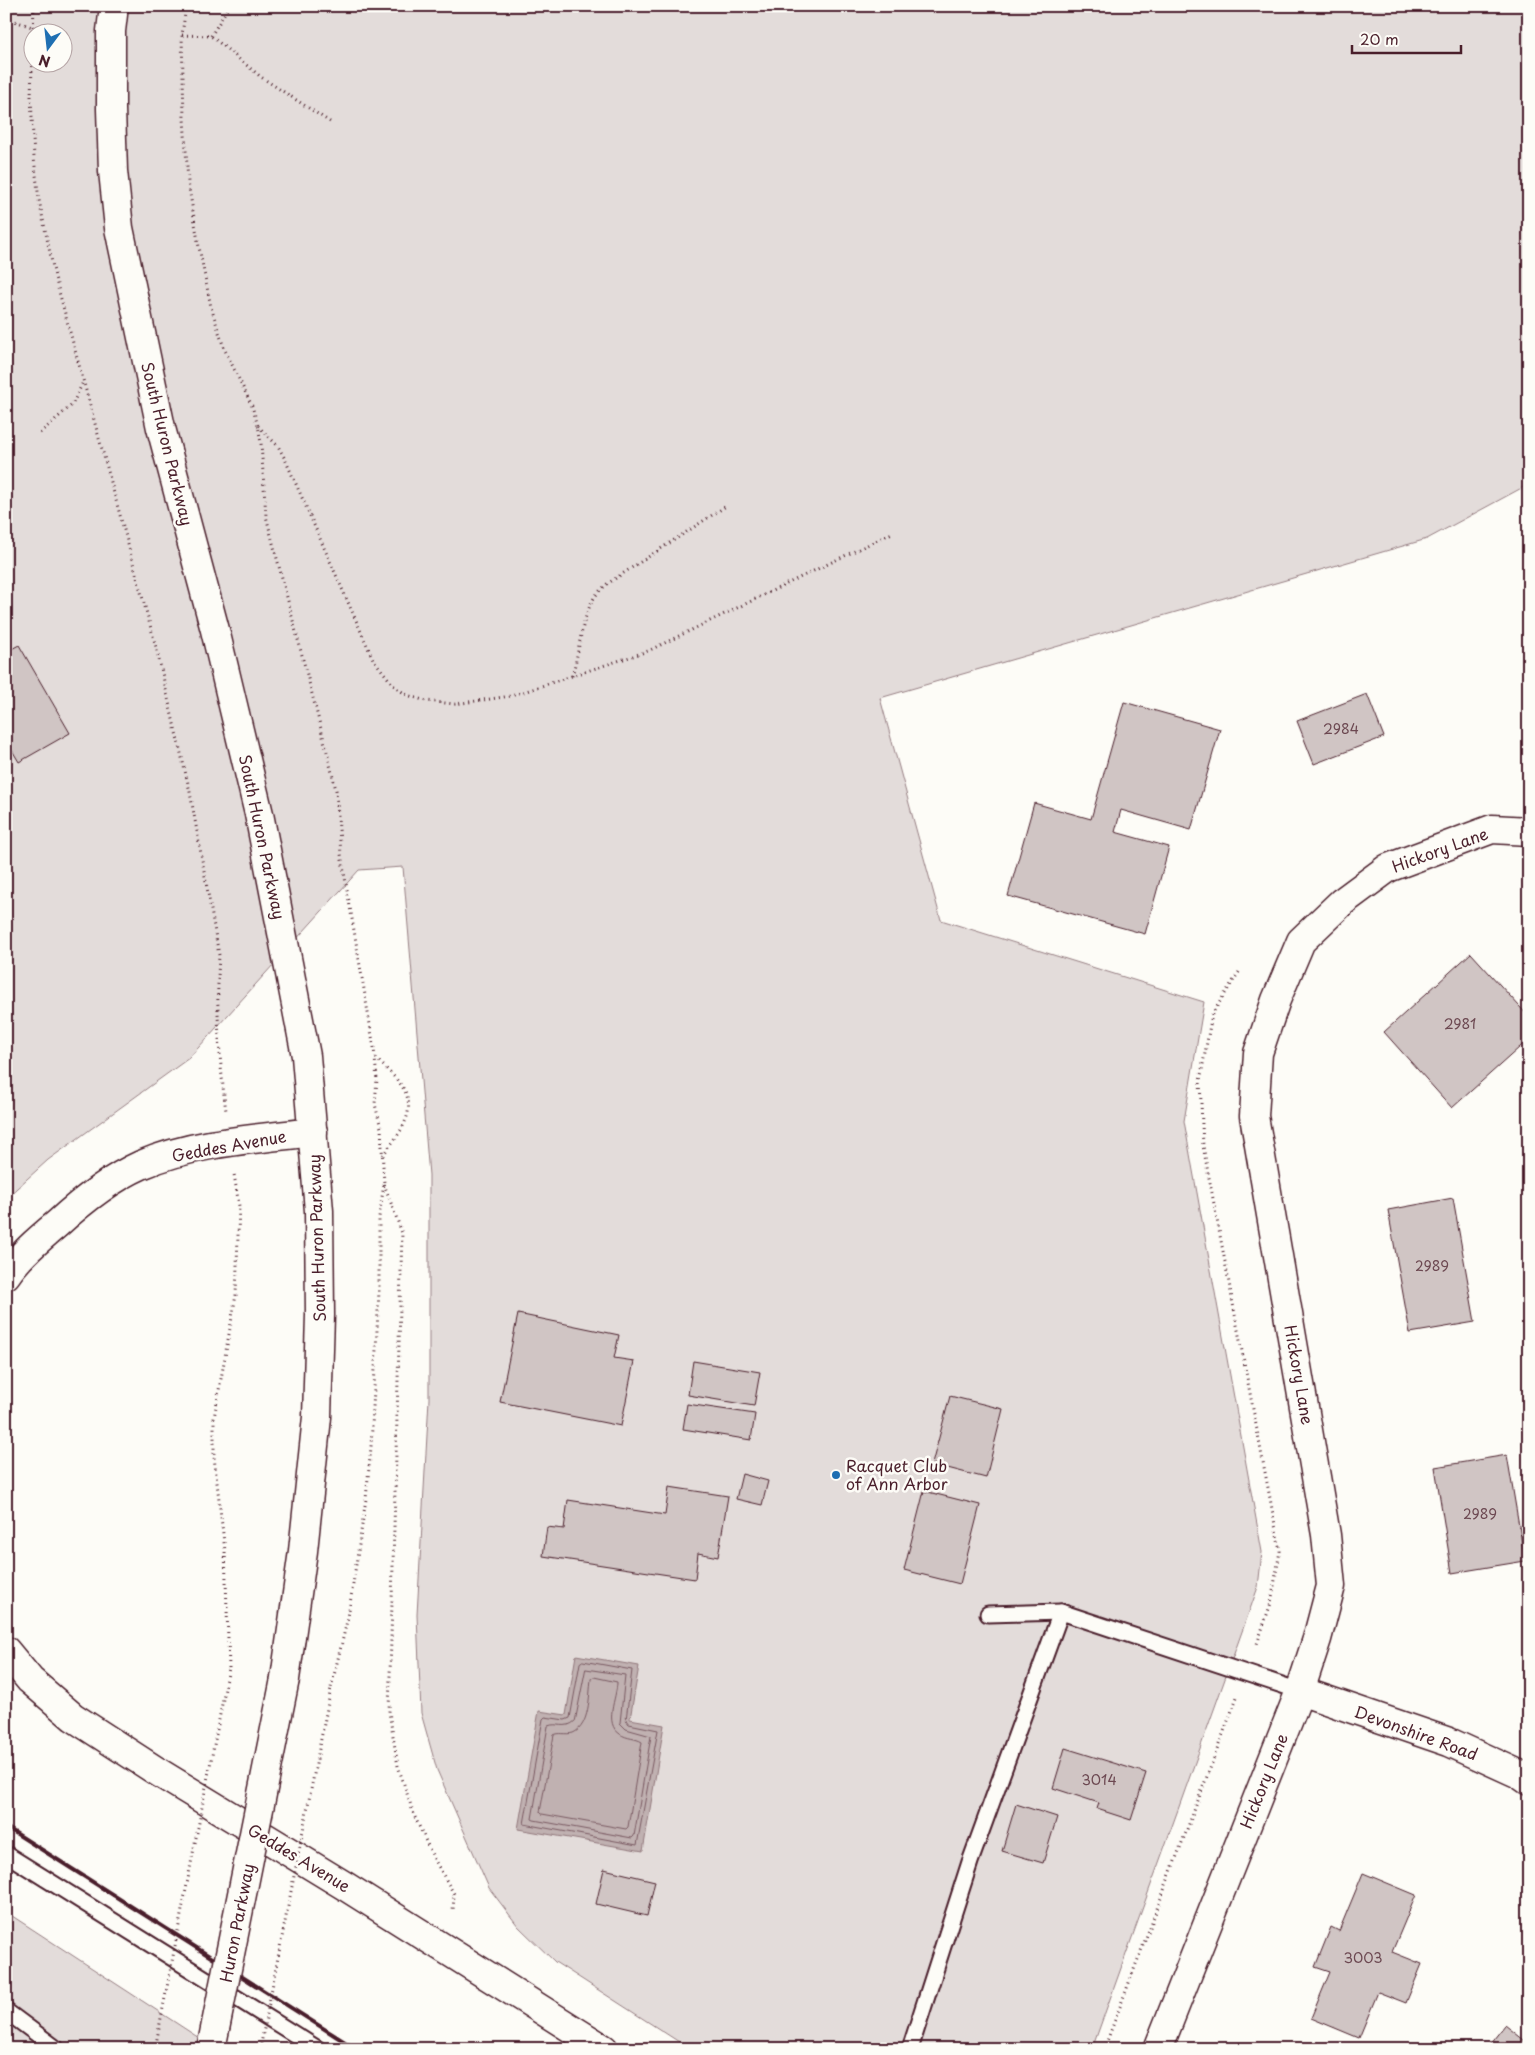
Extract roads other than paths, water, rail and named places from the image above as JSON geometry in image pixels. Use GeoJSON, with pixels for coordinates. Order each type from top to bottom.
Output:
{"type":"FeatureCollection","features":[{"type":"Feature","properties":{"kind":"main road","name":"South Huron Parkway"},"geometry":{"type":"LineString","coordinates":[[114,6],[111,31],[111,110],[113,171],[119,228],[161,428],[215,630],[259,814],[306,1056],[319,1210],[320,1315],[317,1417],[303,1551],[285,1679]]}},
{"type":"Feature","properties":{"kind":"main road","name":"Hickory Lane"},"geometry":{"type":"LineString","coordinates":[[1158,2049],[1300,1691],[1317,1639],[1330,1586],[1326,1535],[1254,1116],[1258,1053],[1276,1000],[1301,941],[1342,902],[1388,868],[1406,861],[1492,829],[1529,831]]}},
{"type":"Feature","properties":{"kind":"main road","name":"Geddes Avenue"},"geometry":{"type":"LineString","coordinates":[[6,1275],[36,1242],[75,1207],[106,1184],[141,1165],[187,1151],[313,1132]]}},
{"type":"Feature","properties":{"kind":"main road","name":"Geddes Avenue"},"geometry":{"type":"LineString","coordinates":[[6,1652],[30,1680],[73,1717],[158,1772],[345,1886],[604,2049]]}},
{"type":"Feature","properties":{"kind":"main road","name":"Huron Parkway"},"geometry":{"type":"LineString","coordinates":[[212,2049],[285,1679]]}},
{"type":"Feature","properties":{"kind":"main road","name":"Devonshire Road"},"geometry":{"type":"LineString","coordinates":[[1300,1691],[1448,1742],[1519,1774],[1529,1781]]}},
{"type":"Feature","properties":{"kind":"lane"},"geometry":{"type":"LineString","coordinates":[[988,1614],[1061,1612],[1300,1691]]}},
{"type":"Feature","properties":{"kind":"lane"},"geometry":{"type":"LineString","coordinates":[[910,2049],[970,1862],[1061,1612]]}},
{"type":"Feature","properties":{"kind":"lane"},"geometry":{"type":"LineString","coordinates":[[6,1854],[318,2049]]}},
{"type":"Feature","properties":{"kind":"lane"},"geometry":{"type":"LineString","coordinates":[[6,2011],[57,2049]]}},
{"type":"Feature","properties":{"kind":"water"},"geometry":{"type":"Polygon","coordinates":[[[576,1655],[639,1666],[630,1719],[664,1725],[643,1851],[518,1829],[539,1711],[566,1715],[576,1655]]]}},
{"type":"Feature","properties":{"kind":"railway"},"geometry":{"type":"LineString","coordinates":[[6,1827],[356,2049]]}},
{"type":"Feature","properties":{"kind":"place","name":"Racquet Club of Ann Arbor"},"geometry":{"type":"Point","coordinates":[836,1475]}}]}
